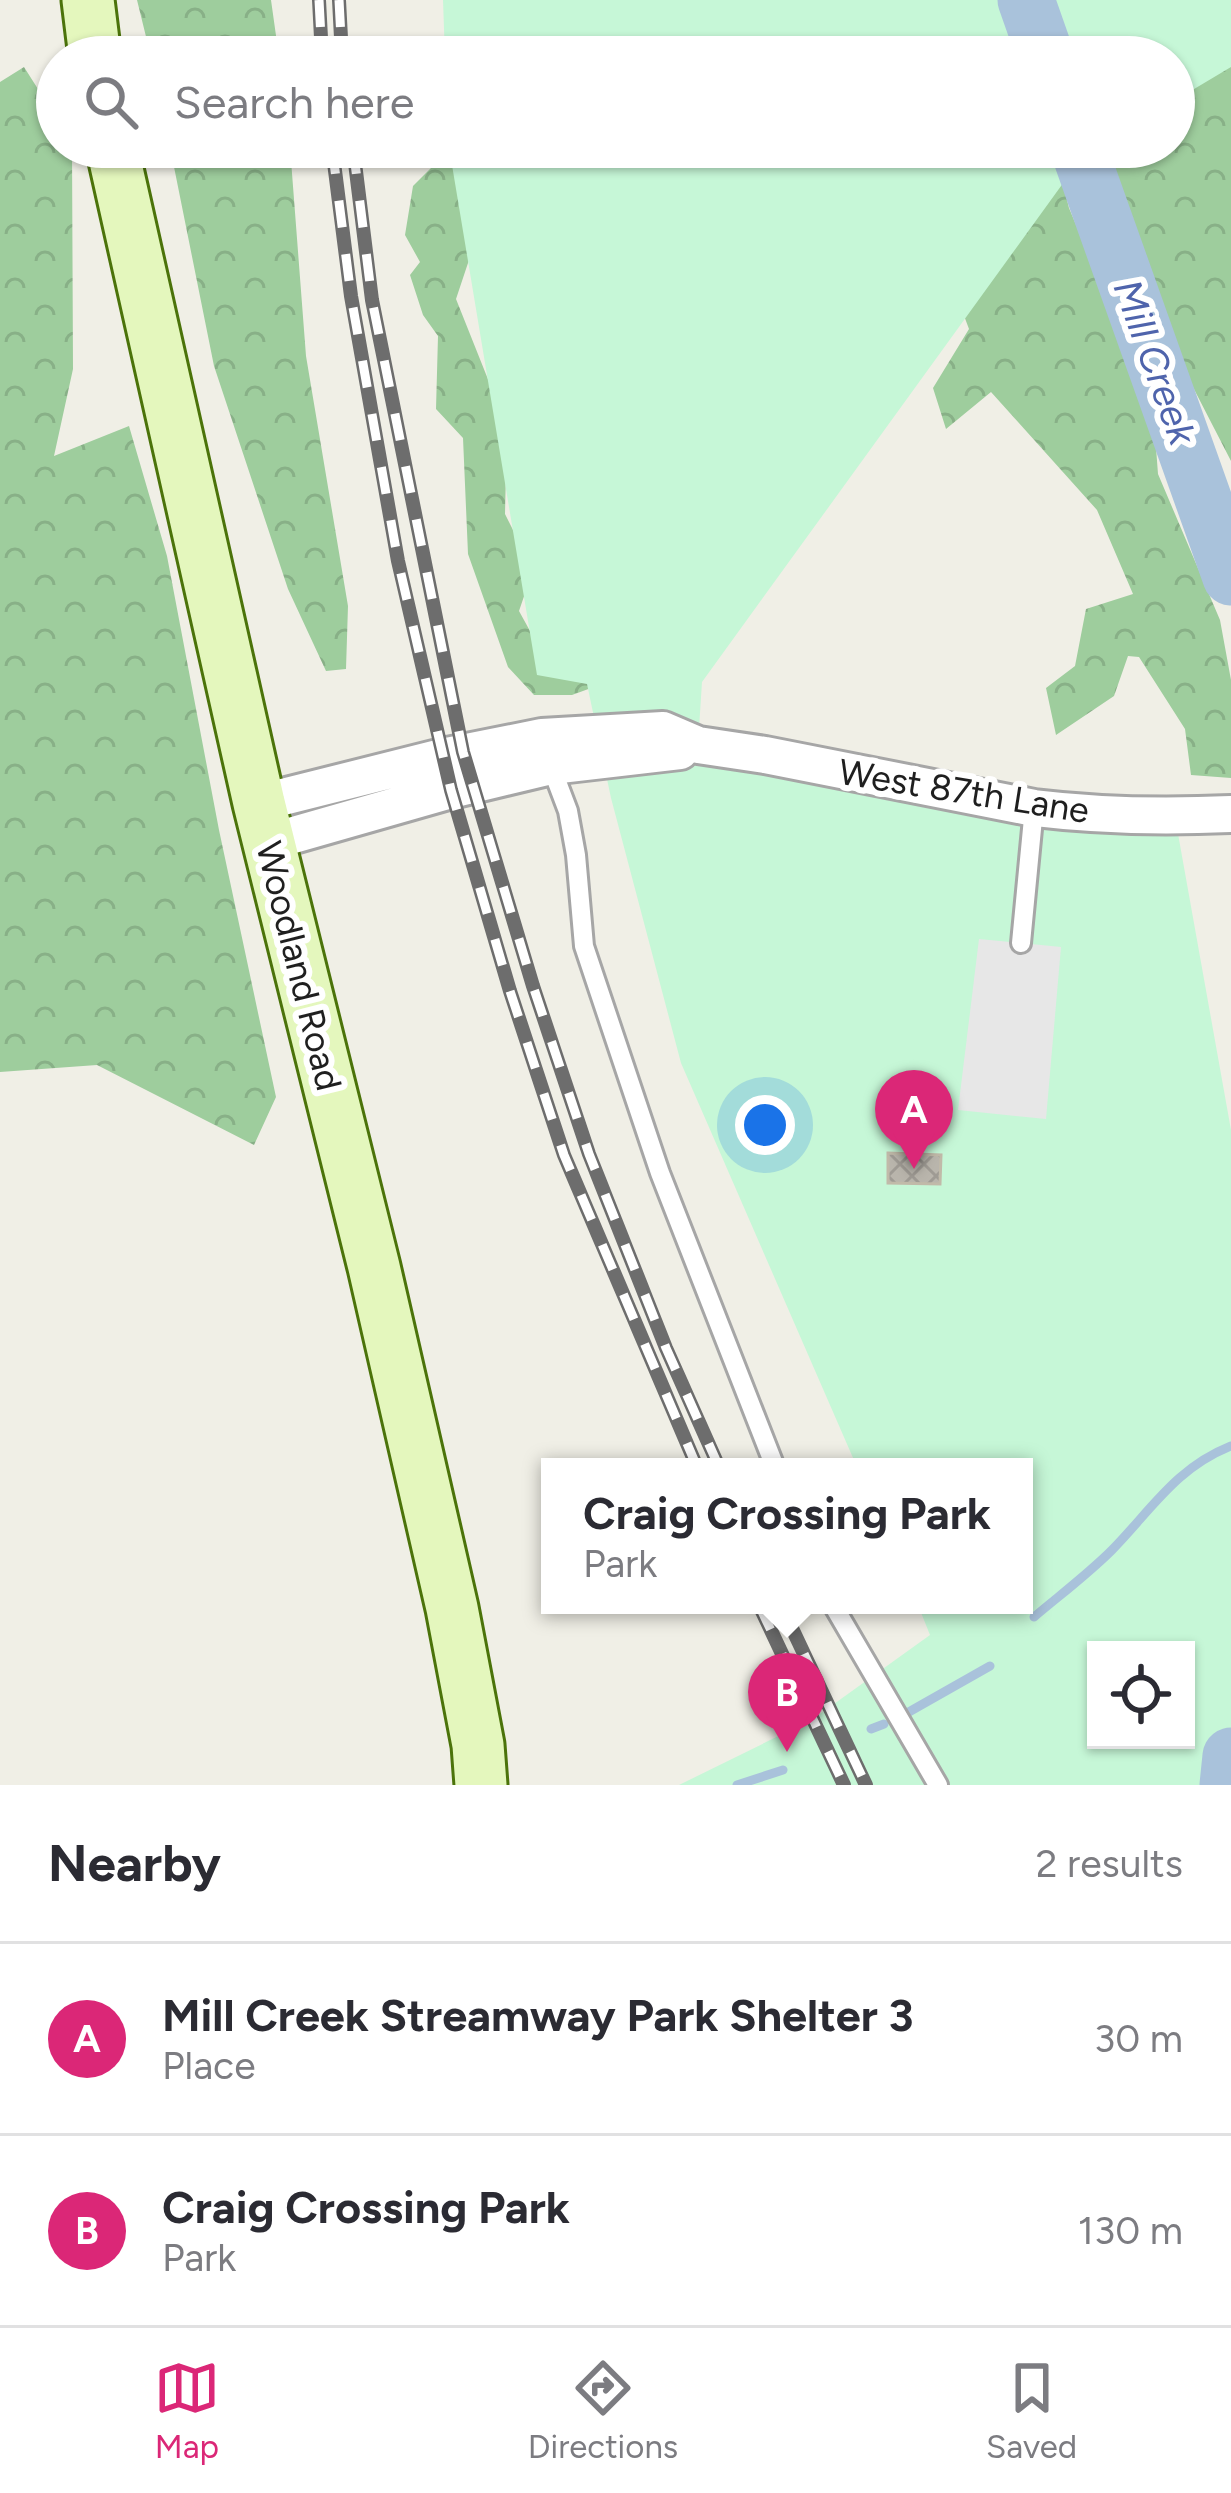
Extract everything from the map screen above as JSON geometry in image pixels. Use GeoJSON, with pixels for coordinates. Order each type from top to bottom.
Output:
{"type":"FeatureCollection","features":[{"type":"Feature","properties":{"kind":"main road"},"geometry":{"type":"LineString","coordinates":[[88,0],[92,36]]}},
{"type":"Feature","properties":{"kind":"main road","name":"Woodland Road"},"geometry":{"type":"LineString","coordinates":[[117,168],[264,823],[452,1608],[481,1785]]}},
{"type":"Feature","properties":{"kind":"street","name":"West 87th Lane"},"geometry":{"type":"LineString","coordinates":[[264,823],[442,757],[542,737],[662,730],[698,745],[1034,808],[1175,817],[1231,814]]}},
{"type":"Feature","properties":{"kind":"street","name":"West 87th Lane"},"geometry":{"type":"LineString","coordinates":[[264,823],[451,790],[551,766],[670,754],[698,745]]}},
{"type":"Feature","properties":{"kind":"lane"},"geometry":{"type":"LineString","coordinates":[[551,766],[568,811],[584,946],[660,1173],[771,1458]]}},
{"type":"Feature","properties":{"kind":"lane"},"geometry":{"type":"LineString","coordinates":[[1021,943],[1034,808]]}},
{"type":"Feature","properties":{"kind":"lane"},"geometry":{"type":"LineString","coordinates":[[838,1614],[938,1785]]}},
{"type":"Feature","properties":{"kind":"green space"},"geometry":{"type":"Polygon","coordinates":[[[137,0],[271,0],[276,36],[146,36],[137,0]]]}},
{"type":"Feature","properties":{"kind":"green space"},"geometry":{"type":"Polygon","coordinates":[[[443,0],[1231,0],[1231,67],[1195,88],[1195,36],[444,36],[443,0]]]}},
{"type":"Feature","properties":{"kind":"green space"},"geometry":{"type":"Polygon","coordinates":[[[1231,0],[1231,461],[1130,265],[1096,168],[1195,168],[1195,36],[1231,0]]]}},
{"type":"Feature","properties":{"kind":"green space"},"geometry":{"type":"Polygon","coordinates":[[[24,67],[36,86],[36,168],[72,168],[73,369],[54,456],[129,426],[167,556],[276,1097],[254,1145],[97,1065],[0,1072],[0,82],[24,67]]]}},
{"type":"Feature","properties":{"kind":"green space"},"geometry":{"type":"Polygon","coordinates":[[[174,168],[292,168],[306,356],[348,606],[346,669],[326,671],[288,589],[214,366],[174,168]]]}},
{"type":"Feature","properties":{"kind":"green space"},"geometry":{"type":"Polygon","coordinates":[[[431,168],[465,168],[473,248],[456,299],[507,427],[505,514],[533,570],[519,611],[546,660],[613,680],[572,695],[534,695],[508,667],[468,554],[463,438],[436,409],[438,336],[423,315],[410,275],[420,262],[405,235],[413,186],[431,168]]]}},
{"type":"Feature","properties":{"kind":"green space"},"geometry":{"type":"Polygon","coordinates":[[[452,168],[1074,168],[702,682],[698,744],[1175,817],[1231,1130],[1228,1785],[679,1785],[813,1719],[930,1635],[922,1614],[1033,1614],[1033,1458],[853,1458],[681,1063],[611,798],[587,684],[537,675],[452,168]]]}},
{"type":"Feature","properties":{"kind":"green space"},"geometry":{"type":"Polygon","coordinates":[[[1021,168],[1059,168],[1069,208],[1153,408],[1158,474],[1220,620],[1231,680],[1231,778],[1191,775],[1185,729],[1139,657],[1128,656],[1114,696],[1056,735],[1046,688],[1075,666],[1086,609],[1133,594],[1097,510],[991,392],[946,429],[933,388],[969,329],[930,225],[1021,168]]]}},
{"type":"Feature","properties":{"kind":"shaded area"},"geometry":{"type":"Polygon","coordinates":[[[979,939],[1061,947],[1046,1119],[958,1110],[979,939]]]}},
{"type":"Feature","properties":{"kind":"building"},"geometry":{"type":"Polygon","coordinates":[[[888,1153],[941,1155],[940,1184],[888,1183],[888,1153]]]}},
{"type":"Feature","properties":{"kind":"waterway","name":"Mill Creek"},"geometry":{"type":"LineString","coordinates":[[1026,0],[1039,36]]}},
{"type":"Feature","properties":{"kind":"waterway","name":"Mill Creek"},"geometry":{"type":"LineString","coordinates":[[1085,168],[1231,577]]}},
{"type":"Feature","properties":{"kind":"waterway"},"geometry":{"type":"LineString","coordinates":[[1034,1617],[1103,1559],[1180,1478],[1231,1446]]}},
{"type":"Feature","properties":{"kind":"waterway"},"geometry":{"type":"LineString","coordinates":[[907,1713],[990,1666]]}},
{"type":"Feature","properties":{"kind":"waterway"},"geometry":{"type":"LineString","coordinates":[[871,1729],[884,1724]]}},
{"type":"Feature","properties":{"kind":"waterway","name":"Mill Creek"},"geometry":{"type":"LineString","coordinates":[[1228,1785],[1231,1756]]}},
{"type":"Feature","properties":{"kind":"waterway"},"geometry":{"type":"LineString","coordinates":[[737,1785],[783,1770]]}},
{"type":"Feature","properties":{"kind":"railway"},"geometry":{"type":"LineString","coordinates":[[319,0],[321,36]]}},
{"type":"Feature","properties":{"kind":"railway"},"geometry":{"type":"LineString","coordinates":[[339,0],[341,36]]}},
{"type":"Feature","properties":{"kind":"railway"},"geometry":{"type":"LineString","coordinates":[[335,168],[351,296],[398,561],[451,790],[564,1155],[693,1458]]}},
{"type":"Feature","properties":{"kind":"railway"},"geometry":{"type":"LineString","coordinates":[[356,168],[372,300],[463,752],[589,1154],[715,1458]]}},
{"type":"Feature","properties":{"kind":"railway"},"geometry":{"type":"LineString","coordinates":[[763,1614],[844,1785]]}},
{"type":"Feature","properties":{"kind":"railway"},"geometry":{"type":"LineString","coordinates":[[785,1614],[866,1785]]}},
{"type":"Feature","properties":{"kind":"place","name":"Mill Creek Streamway Park Shelter 3"},"geometry":{"type":"Point","coordinates":[914,1169]}},
{"type":"Feature","properties":{"kind":"place","name":"Craig Crossing Park"},"geometry":{"type":"Point","coordinates":[787,1752]}}]}
